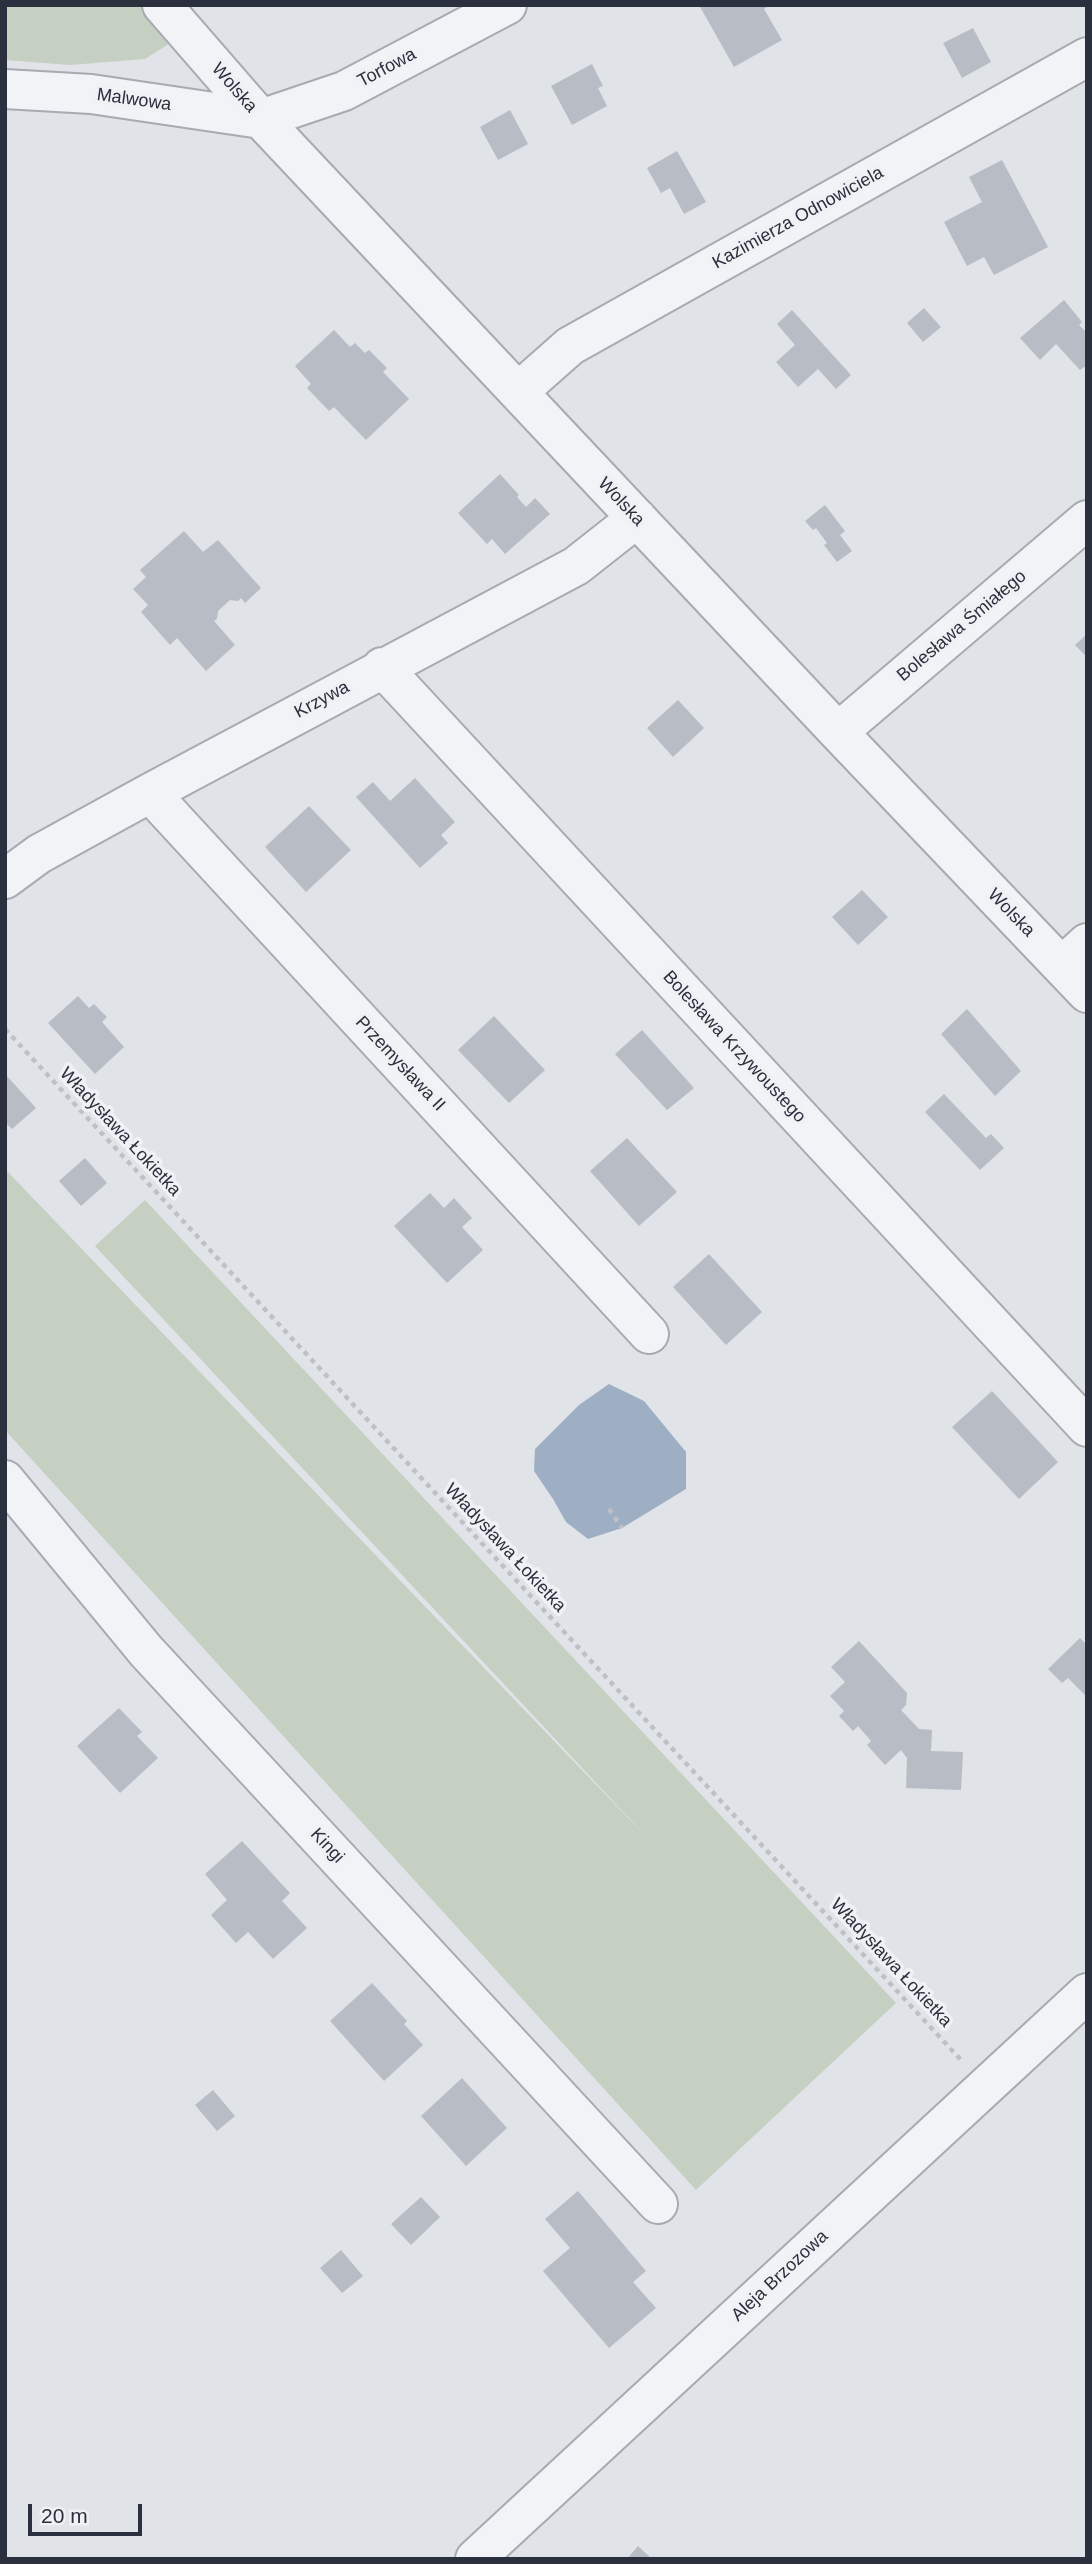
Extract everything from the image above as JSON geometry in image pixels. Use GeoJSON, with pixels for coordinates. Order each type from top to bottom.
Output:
{"type":"FeatureCollection","features":[{"type":"Feature","properties":{"kind":"street","name":"Wolska"},"geometry":{"type":"LineString","coordinates":[[162,5],[261,119],[838,732],[1078,967]]}},
{"type":"Feature","properties":{"kind":"street","name":"Torfowa"},"geometry":{"type":"LineString","coordinates":[[261,119],[344,91],[508,5]]}},
{"type":"Feature","properties":{"kind":"street","name":"Kazimierza Odnowiciela"},"geometry":{"type":"LineString","coordinates":[[518,392],[570,346],[1087,57]]}},
{"type":"Feature","properties":{"kind":"street","name":"Malwowa"},"geometry":{"type":"LineString","coordinates":[[5,89],[91,94],[261,119]]}},
{"type":"Feature","properties":{"kind":"street","name":"Krzywa"},"geometry":{"type":"LineString","coordinates":[[5,879],[39,854],[150,793],[576,566],[636,518]]}},
{"type":"Feature","properties":{"kind":"street","name":"Bolesława Śmiałego"},"geometry":{"type":"LineString","coordinates":[[838,732],[1087,520]]}},
{"type":"Feature","properties":{"kind":"street","name":"Bolesława Krzywoustego"},"geometry":{"type":"LineString","coordinates":[[382,667],[1087,1427]]}},
{"type":"Feature","properties":{"kind":"street","name":"Przemysława II"},"geometry":{"type":"LineString","coordinates":[[150,793],[649,1334]]}},
{"type":"Feature","properties":{"kind":"street","name":"Kingi"},"geometry":{"type":"LineString","coordinates":[[5,1480],[146,1651],[658,2204]]}},
{"type":"Feature","properties":{"kind":"street","name":"Aleja Brzozowa"},"geometry":{"type":"LineString","coordinates":[[475,2559],[1087,1993]]}},
{"type":"Feature","properties":{"kind":"path","name":"Władysława Łokietka"},"geometry":{"type":"LineString","coordinates":[[5,1029],[985,2086]]}},
{"type":"Feature","properties":{"kind":"path"},"geometry":{"type":"LineString","coordinates":[[609,1509],[622,1528]]}},
{"type":"Feature","properties":{"kind":"green space"},"geometry":{"type":"Polygon","coordinates":[[[5,5],[145,5],[175,40],[145,59],[70,65],[5,60],[5,5]]]}},
{"type":"Feature","properties":{"kind":"green space"},"geometry":{"type":"Polygon","coordinates":[[[5,1169],[654,1845],[95,1246],[145,1200],[896,2003],[696,2190],[5,1430],[5,1169]]]}},
{"type":"Feature","properties":{"kind":"water"},"geometry":{"type":"Polygon","coordinates":[[[609,1384],[644,1401],[686,1452],[686,1489],[622,1528],[588,1539],[566,1522],[534,1471],[535,1449],[579,1405],[609,1384]]]}},
{"type":"Feature","properties":{"kind":"building"},"geometry":{"type":"Polygon","coordinates":[[[699,5],[770,5],[764,9],[782,40],[734,67],[699,5]]]}},
{"type":"Feature","properties":{"kind":"building"},"geometry":{"type":"Polygon","coordinates":[[[973,28],[991,62],[962,78],[943,43],[973,28]]]}},
{"type":"Feature","properties":{"kind":"building"},"geometry":{"type":"Polygon","coordinates":[[[592,64],[603,86],[598,88],[607,106],[572,125],[551,86],[592,64]]]}},
{"type":"Feature","properties":{"kind":"building"},"geometry":{"type":"Polygon","coordinates":[[[510,110],[528,144],[498,160],[480,127],[510,110]]]}},
{"type":"Feature","properties":{"kind":"building"},"geometry":{"type":"Polygon","coordinates":[[[677,151],[706,202],[684,214],[670,188],[661,193],[647,168],[677,151]]]}},
{"type":"Feature","properties":{"kind":"building"},"geometry":{"type":"Polygon","coordinates":[[[1002,160],[1048,247],[994,275],[984,257],[967,266],[944,222],[982,202],[969,177],[1002,160]]]}},
{"type":"Feature","properties":{"kind":"building"},"geometry":{"type":"Polygon","coordinates":[[[1064,300],[1082,322],[1079,325],[1087,333],[1087,365],[1080,370],[1056,344],[1040,360],[1020,338],[1064,300]]]}},
{"type":"Feature","properties":{"kind":"building"},"geometry":{"type":"Polygon","coordinates":[[[924,308],[941,327],[923,342],[907,323],[924,308]]]}},
{"type":"Feature","properties":{"kind":"building"},"geometry":{"type":"Polygon","coordinates":[[[792,310],[851,375],[836,389],[818,369],[798,387],[776,362],[795,345],[777,324],[792,310]]]}},
{"type":"Feature","properties":{"kind":"building"},"geometry":{"type":"Polygon","coordinates":[[[334,330],[350,347],[355,343],[365,353],[369,350],[387,368],[383,372],[409,399],[366,440],[334,407],[329,411],[307,388],[311,384],[295,366],[334,330]]]}},
{"type":"Feature","properties":{"kind":"building"},"geometry":{"type":"Polygon","coordinates":[[[500,474],[526,507],[535,498],[550,514],[505,554],[492,539],[487,544],[458,513],[500,474]]]}},
{"type":"Feature","properties":{"kind":"building"},"geometry":{"type":"Polygon","coordinates":[[[825,505],[845,531],[840,535],[852,551],[837,562],[824,545],[827,543],[816,528],[813,530],[805,521],[825,505]]]}},
{"type":"Feature","properties":{"kind":"building"},"geometry":{"type":"Polygon","coordinates":[[[184,531],[203,552],[218,540],[261,588],[245,603],[241,598],[238,601],[230,600],[218,611],[214,621],[235,645],[206,671],[177,638],[170,645],[141,612],[148,605],[133,589],[146,577],[140,570],[184,531]]]}},
{"type":"Feature","properties":{"kind":"building"},"geometry":{"type":"Polygon","coordinates":[[[1087,634],[1087,657],[1075,645],[1087,634]]]}},
{"type":"Feature","properties":{"kind":"building"},"geometry":{"type":"Polygon","coordinates":[[[678,700],[704,728],[673,757],[647,728],[678,700]]]}},
{"type":"Feature","properties":{"kind":"building"},"geometry":{"type":"Polygon","coordinates":[[[415,778],[455,822],[441,835],[448,843],[420,868],[356,797],[373,782],[390,801],[415,778]]]}},
{"type":"Feature","properties":{"kind":"building"},"geometry":{"type":"Polygon","coordinates":[[[309,806],[351,850],[306,892],[265,847],[309,806]]]}},
{"type":"Feature","properties":{"kind":"building"},"geometry":{"type":"Polygon","coordinates":[[[862,890],[888,917],[858,945],[832,917],[862,890]]]}},
{"type":"Feature","properties":{"kind":"building"},"geometry":{"type":"Polygon","coordinates":[[[78,996],[89,1008],[94,1004],[107,1017],[102,1022],[124,1047],[95,1074],[48,1023],[78,996]]]}},
{"type":"Feature","properties":{"kind":"building"},"geometry":{"type":"Polygon","coordinates":[[[967,1009],[1021,1071],[995,1096],[941,1034],[967,1009]]]}},
{"type":"Feature","properties":{"kind":"building"},"geometry":{"type":"Polygon","coordinates":[[[494,1016],[545,1070],[509,1103],[458,1050],[494,1016]]]}},
{"type":"Feature","properties":{"kind":"building"},"geometry":{"type":"Polygon","coordinates":[[[642,1030],[694,1088],[667,1110],[615,1054],[642,1030]]]}},
{"type":"Feature","properties":{"kind":"building"},"geometry":{"type":"Polygon","coordinates":[[[5,1074],[36,1108],[12,1129],[5,1122],[5,1074]]]}},
{"type":"Feature","properties":{"kind":"building"},"geometry":{"type":"Polygon","coordinates":[[[944,1094],[986,1138],[991,1134],[1004,1148],[980,1170],[925,1112],[944,1094]]]}},
{"type":"Feature","properties":{"kind":"building"},"geometry":{"type":"Polygon","coordinates":[[[627,1138],[677,1192],[639,1226],[590,1171],[627,1138]]]}},
{"type":"Feature","properties":{"kind":"building"},"geometry":{"type":"Polygon","coordinates":[[[85,1158],[107,1183],[81,1206],[59,1181],[85,1158]]]}},
{"type":"Feature","properties":{"kind":"building"},"geometry":{"type":"Polygon","coordinates":[[[430,1193],[444,1208],[454,1198],[472,1218],[462,1227],[483,1250],[447,1283],[394,1226],[430,1193]]]}},
{"type":"Feature","properties":{"kind":"building"},"geometry":{"type":"Polygon","coordinates":[[[709,1254],[762,1312],[726,1345],[673,1287],[709,1254]]]}},
{"type":"Feature","properties":{"kind":"building"},"geometry":{"type":"Polygon","coordinates":[[[992,1391],[1058,1462],[1019,1499],[952,1427],[992,1391]]]}},
{"type":"Feature","properties":{"kind":"building"},"geometry":{"type":"Polygon","coordinates":[[[1080,1638],[1087,1645],[1087,1697],[1068,1678],[1062,1683],[1048,1669],[1080,1638]]]}},
{"type":"Feature","properties":{"kind":"building"},"geometry":{"type":"Polygon","coordinates":[[[859,1641],[907,1693],[906,1705],[901,1710],[919,1729],[932,1730],[931,1751],[963,1752],[961,1790],[906,1788],[907,1758],[901,1750],[885,1765],[867,1745],[871,1741],[858,1726],[853,1731],[839,1716],[844,1711],[830,1696],[845,1682],[831,1667],[859,1641]]]}},
{"type":"Feature","properties":{"kind":"building"},"geometry":{"type":"Polygon","coordinates":[[[119,1708],[142,1732],[137,1736],[158,1758],[120,1793],[77,1746],[119,1708]]]}},
{"type":"Feature","properties":{"kind":"building"},"geometry":{"type":"Polygon","coordinates":[[[242,1841],[290,1893],[282,1901],[307,1928],[273,1959],[248,1932],[236,1943],[211,1915],[227,1900],[205,1874],[242,1841]]]}},
{"type":"Feature","properties":{"kind":"building"},"geometry":{"type":"Polygon","coordinates":[[[372,1983],[407,2021],[404,2024],[423,2045],[384,2081],[330,2021],[372,1983]]]}},
{"type":"Feature","properties":{"kind":"building"},"geometry":{"type":"Polygon","coordinates":[[[462,2078],[507,2128],[466,2166],[421,2116],[462,2078]]]}},
{"type":"Feature","properties":{"kind":"building"},"geometry":{"type":"Polygon","coordinates":[[[213,2090],[235,2116],[217,2131],[195,2105],[213,2090]]]}},
{"type":"Feature","properties":{"kind":"building"},"geometry":{"type":"Polygon","coordinates":[[[578,2191],[646,2271],[633,2282],[656,2308],[609,2348],[543,2271],[570,2248],[545,2219],[578,2191]]]}},
{"type":"Feature","properties":{"kind":"building"},"geometry":{"type":"Polygon","coordinates":[[[421,2197],[440,2217],[411,2245],[391,2224],[421,2197]]]}},
{"type":"Feature","properties":{"kind":"building"},"geometry":{"type":"Polygon","coordinates":[[[341,2250],[363,2276],[342,2293],[320,2268],[341,2250]]]}},
{"type":"Feature","properties":{"kind":"building"},"geometry":{"type":"Polygon","coordinates":[[[638,2546],[652,2559],[627,2559],[638,2546]]]}}]}
